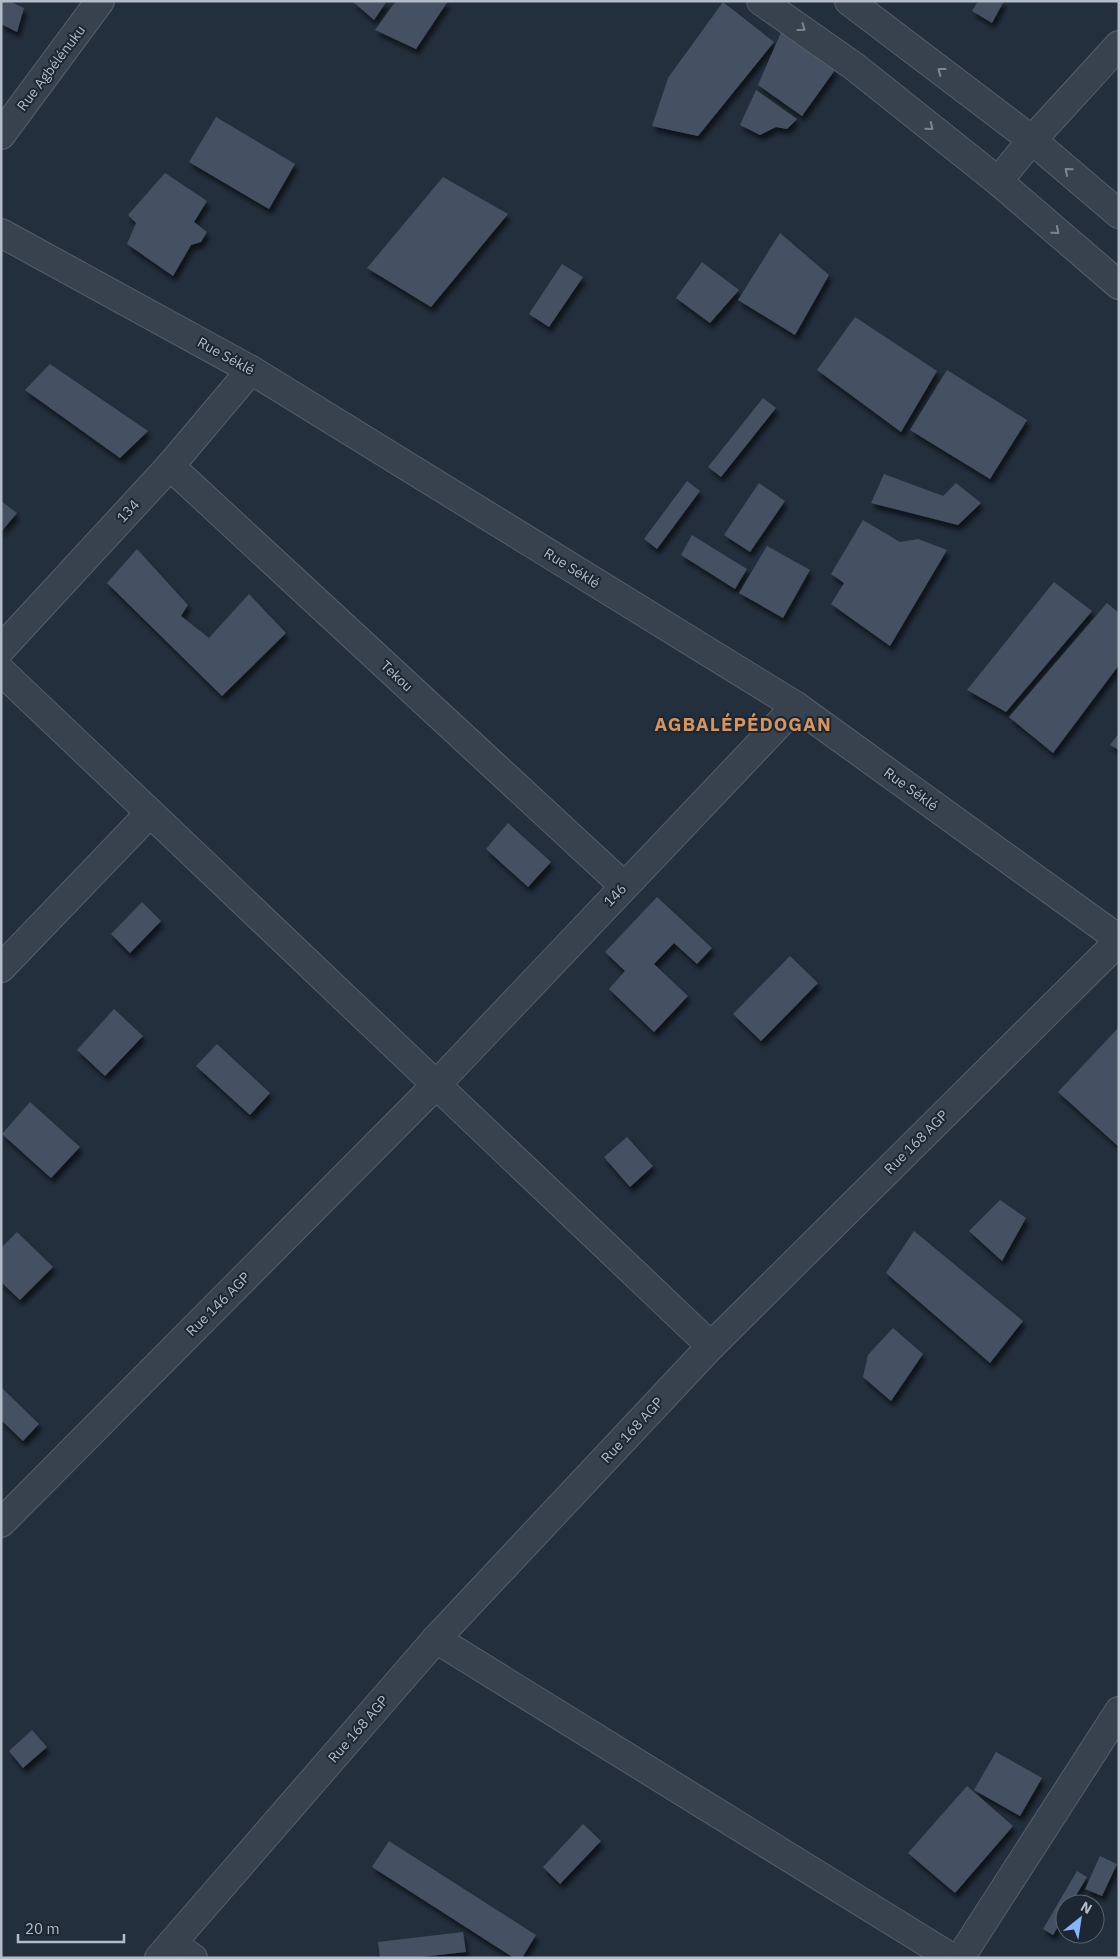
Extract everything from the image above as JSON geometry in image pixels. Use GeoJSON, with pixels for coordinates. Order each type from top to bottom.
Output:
{"type":"FeatureCollection","features":[{"type":"Feature","properties":{"kind":"street","name":"Rue Agbélénuku"},"geometry":{"type":"LineString","coordinates":[[1,135],[100,1]]}},
{"type":"Feature","properties":{"kind":"street"},"geometry":{"type":"LineString","coordinates":[[761,1],[856,67],[998,181],[1119,284]]}},
{"type":"Feature","properties":{"kind":"street"},"geometry":{"type":"LineString","coordinates":[[849,1],[1032,140],[1119,214]]}},
{"type":"Feature","properties":{"kind":"street"},"geometry":{"type":"LineString","coordinates":[[998,181],[1032,140],[1119,45]]}},
{"type":"Feature","properties":{"kind":"street","name":"Rue Séklé"},"geometry":{"type":"LineString","coordinates":[[1,233],[251,370],[796,706],[1119,940]]}},
{"type":"Feature","properties":{"kind":"street","name":"134"},"geometry":{"type":"LineString","coordinates":[[1,649],[170,466],[251,370]]}},
{"type":"Feature","properties":{"kind":"street","name":"Tekou"},"geometry":{"type":"LineString","coordinates":[[170,466],[624,886]]}},
{"type":"Feature","properties":{"kind":"street"},"geometry":{"type":"LineString","coordinates":[[1,671],[710,1346]]}},
{"type":"Feature","properties":{"kind":"street","name":"146"},"geometry":{"type":"LineString","coordinates":[[436,1084],[796,706]]}},
{"type":"Feature","properties":{"kind":"street"},"geometry":{"type":"LineString","coordinates":[[1,968],[150,813]]}},
{"type":"Feature","properties":{"kind":"street","name":"Rue 168 AGP"},"geometry":{"type":"LineString","coordinates":[[175,1953],[436,1639],[710,1346],[1119,940]]}},
{"type":"Feature","properties":{"kind":"street","name":"Rue 146 AGP"},"geometry":{"type":"LineString","coordinates":[[1,1523],[436,1084]]}},
{"type":"Feature","properties":{"kind":"street"},"geometry":{"type":"LineString","coordinates":[[436,1639],[952,1958]]}},
{"type":"Feature","properties":{"kind":"street"},"geometry":{"type":"LineString","coordinates":[[960,1958],[1119,1711]]}},
{"type":"Feature","properties":{"kind":"building"},"geometry":{"type":"Polygon","coordinates":[[[1,1],[9,1],[24,8],[17,32],[1,24],[1,1]]]}},
{"type":"Feature","properties":{"kind":"building"},"geometry":{"type":"Polygon","coordinates":[[[352,1],[387,1],[374,20],[352,1]]]}},
{"type":"Feature","properties":{"kind":"building"},"geometry":{"type":"Polygon","coordinates":[[[396,1],[448,1],[416,49],[375,30],[396,1]]]}},
{"type":"Feature","properties":{"kind":"building"},"geometry":{"type":"Polygon","coordinates":[[[978,1],[1004,1],[992,23],[972,11],[978,1]]]}},
{"type":"Feature","properties":{"kind":"building"},"geometry":{"type":"Polygon","coordinates":[[[723,2],[774,42],[698,136],[652,126],[668,78],[723,2]]]}},
{"type":"Feature","properties":{"kind":"building"},"geometry":{"type":"Polygon","coordinates":[[[783,28],[835,70],[802,116],[758,85],[783,28]]]}},
{"type":"Feature","properties":{"kind":"building"},"geometry":{"type":"Polygon","coordinates":[[[756,90],[797,119],[787,129],[776,127],[760,135],[740,125],[756,90]]]}},
{"type":"Feature","properties":{"kind":"building"},"geometry":{"type":"Polygon","coordinates":[[[216,117],[295,164],[269,209],[189,162],[216,117]]]}},
{"type":"Feature","properties":{"kind":"building"},"geometry":{"type":"Polygon","coordinates":[[[165,173],[207,201],[194,222],[207,232],[201,242],[191,245],[173,276],[127,244],[136,223],[128,215],[165,173]]]}},
{"type":"Feature","properties":{"kind":"building"},"geometry":{"type":"Polygon","coordinates":[[[443,177],[508,214],[431,307],[367,268],[443,177]]]}},
{"type":"Feature","properties":{"kind":"building"},"geometry":{"type":"Polygon","coordinates":[[[780,233],[829,275],[795,335],[738,300],[780,233]]]}},
{"type":"Feature","properties":{"kind":"building"},"geometry":{"type":"Polygon","coordinates":[[[702,262],[739,290],[710,323],[676,298],[702,262]]]}},
{"type":"Feature","properties":{"kind":"building"},"geometry":{"type":"Polygon","coordinates":[[[562,264],[583,277],[549,327],[529,314],[562,264]]]}},
{"type":"Feature","properties":{"kind":"building"},"geometry":{"type":"Polygon","coordinates":[[[855,317],[937,371],[901,432],[817,370],[855,317]]]}},
{"type":"Feature","properties":{"kind":"building"},"geometry":{"type":"Polygon","coordinates":[[[50,364],[148,431],[120,458],[25,390],[50,364]]]}},
{"type":"Feature","properties":{"kind":"building"},"geometry":{"type":"Polygon","coordinates":[[[947,370],[1027,420],[990,479],[910,430],[947,370]]]}},
{"type":"Feature","properties":{"kind":"building"},"geometry":{"type":"Polygon","coordinates":[[[763,398],[776,408],[721,477],[708,467],[763,398]]]}},
{"type":"Feature","properties":{"kind":"building"},"geometry":{"type":"Polygon","coordinates":[[[884,474],[943,496],[956,483],[981,503],[958,525],[871,503],[884,474]]]}},
{"type":"Feature","properties":{"kind":"building"},"geometry":{"type":"Polygon","coordinates":[[[687,481],[700,491],[657,549],[644,539],[687,481]]]}},
{"type":"Feature","properties":{"kind":"building"},"geometry":{"type":"Polygon","coordinates":[[[759,483],[785,501],[750,552],[724,535],[759,483]]]}},
{"type":"Feature","properties":{"kind":"building"},"geometry":{"type":"Polygon","coordinates":[[[1,501],[17,513],[1,532],[1,501]]]}},
{"type":"Feature","properties":{"kind":"building"},"geometry":{"type":"Polygon","coordinates":[[[863,520],[900,542],[918,539],[947,550],[890,646],[831,604],[844,583],[831,574],[863,520]]]}},
{"type":"Feature","properties":{"kind":"building"},"geometry":{"type":"Polygon","coordinates":[[[692,535],[747,569],[735,589],[681,555],[692,535]]]}},
{"type":"Feature","properties":{"kind":"building"},"geometry":{"type":"Polygon","coordinates":[[[767,546],[810,570],[783,618],[739,593],[767,546]]]}},
{"type":"Feature","properties":{"kind":"building"},"geometry":{"type":"Polygon","coordinates":[[[137,549],[188,605],[181,616],[209,638],[249,594],[286,633],[222,696],[107,583],[137,549]]]}},
{"type":"Feature","properties":{"kind":"building"},"geometry":{"type":"Polygon","coordinates":[[[1054,582],[1092,611],[1006,712],[967,690],[1054,582]]]}},
{"type":"Feature","properties":{"kind":"building"},"geometry":{"type":"Polygon","coordinates":[[[1107,603],[1119,613],[1119,665],[1053,753],[1009,717],[1107,603]]]}},
{"type":"Feature","properties":{"kind":"building"},"geometry":{"type":"Polygon","coordinates":[[[1119,733],[1119,750],[1110,745],[1119,733]]]}},
{"type":"Feature","properties":{"kind":"building"},"geometry":{"type":"Polygon","coordinates":[[[508,823],[551,862],[528,887],[486,849],[508,823]]]}},
{"type":"Feature","properties":{"kind":"building"},"geometry":{"type":"Polygon","coordinates":[[[657,897],[712,948],[697,964],[674,943],[654,964],[688,996],[654,1032],[609,989],[625,971],[605,952],[657,897]]]}},
{"type":"Feature","properties":{"kind":"building"},"geometry":{"type":"Polygon","coordinates":[[[142,902],[161,921],[130,953],[111,934],[142,902]]]}},
{"type":"Feature","properties":{"kind":"building"},"geometry":{"type":"Polygon","coordinates":[[[790,956],[818,983],[761,1041],[733,1014],[790,956]]]}},
{"type":"Feature","properties":{"kind":"building"},"geometry":{"type":"Polygon","coordinates":[[[114,1009],[143,1036],[105,1076],[77,1050],[114,1009]]]}},
{"type":"Feature","properties":{"kind":"building"},"geometry":{"type":"Polygon","coordinates":[[[1119,1027],[1119,1147],[1058,1092],[1119,1027]]]}},
{"type":"Feature","properties":{"kind":"building"},"geometry":{"type":"Polygon","coordinates":[[[217,1044],[270,1093],[250,1115],[196,1066],[217,1044]]]}},
{"type":"Feature","properties":{"kind":"building"},"geometry":{"type":"Polygon","coordinates":[[[30,1102],[80,1147],[51,1178],[2,1134],[30,1102]]]}},
{"type":"Feature","properties":{"kind":"building"},"geometry":{"type":"Polygon","coordinates":[[[627,1137],[653,1166],[630,1187],[604,1157],[627,1137]]]}},
{"type":"Feature","properties":{"kind":"building"},"geometry":{"type":"Polygon","coordinates":[[[1000,1200],[1026,1218],[1002,1261],[969,1231],[1000,1200]]]}},
{"type":"Feature","properties":{"kind":"building"},"geometry":{"type":"Polygon","coordinates":[[[914,1231],[1023,1321],[990,1363],[886,1273],[914,1231]]]}},
{"type":"Feature","properties":{"kind":"building"},"geometry":{"type":"Polygon","coordinates":[[[17,1232],[53,1267],[20,1300],[1,1282],[1,1248],[17,1232]]]}},
{"type":"Feature","properties":{"kind":"building"},"geometry":{"type":"Polygon","coordinates":[[[893,1328],[923,1354],[891,1401],[863,1377],[868,1355],[893,1328]]]}},
{"type":"Feature","properties":{"kind":"building"},"geometry":{"type":"Polygon","coordinates":[[[1,1387],[39,1424],[23,1441],[1,1420],[1,1387]]]}},
{"type":"Feature","properties":{"kind":"building"},"geometry":{"type":"Polygon","coordinates":[[[32,1730],[47,1747],[23,1768],[9,1751],[32,1730]]]}},
{"type":"Feature","properties":{"kind":"building"},"geometry":{"type":"Polygon","coordinates":[[[996,1752],[1042,1778],[1020,1816],[974,1790],[996,1752]]]}},
{"type":"Feature","properties":{"kind":"building"},"geometry":{"type":"Polygon","coordinates":[[[967,1786],[1013,1826],[955,1893],[908,1853],[967,1786]]]}},
{"type":"Feature","properties":{"kind":"building"},"geometry":{"type":"Polygon","coordinates":[[[583,1824],[601,1841],[560,1884],[543,1867],[583,1824]]]}},
{"type":"Feature","properties":{"kind":"building"},"geometry":{"type":"Polygon","coordinates":[[[389,1841],[536,1935],[522,1958],[514,1958],[372,1867],[389,1841]]]}},
{"type":"Feature","properties":{"kind":"building"},"geometry":{"type":"Polygon","coordinates":[[[1100,1856],[1117,1864],[1103,1894],[1097,1894],[1085,1889],[1100,1856]]]}},
{"type":"Feature","properties":{"kind":"building"},"geometry":{"type":"Polygon","coordinates":[[[1077,1871],[1087,1877],[1077,1894],[1064,1894],[1077,1871]]]}},
{"type":"Feature","properties":{"kind":"building"},"geometry":{"type":"Polygon","coordinates":[[[1055,1909],[1055,1932],[1053,1935],[1043,1929],[1055,1909]]]}},
{"type":"Feature","properties":{"kind":"building"},"geometry":{"type":"Polygon","coordinates":[[[463,1932],[466,1952],[411,1958],[380,1958],[378,1942],[463,1932]]]}},
{"type":"Feature","properties":{"kind":"district","name":"AGBALÉPÉDOGAN"},"geometry":{"type":"Point","coordinates":[743,724]}}]}
